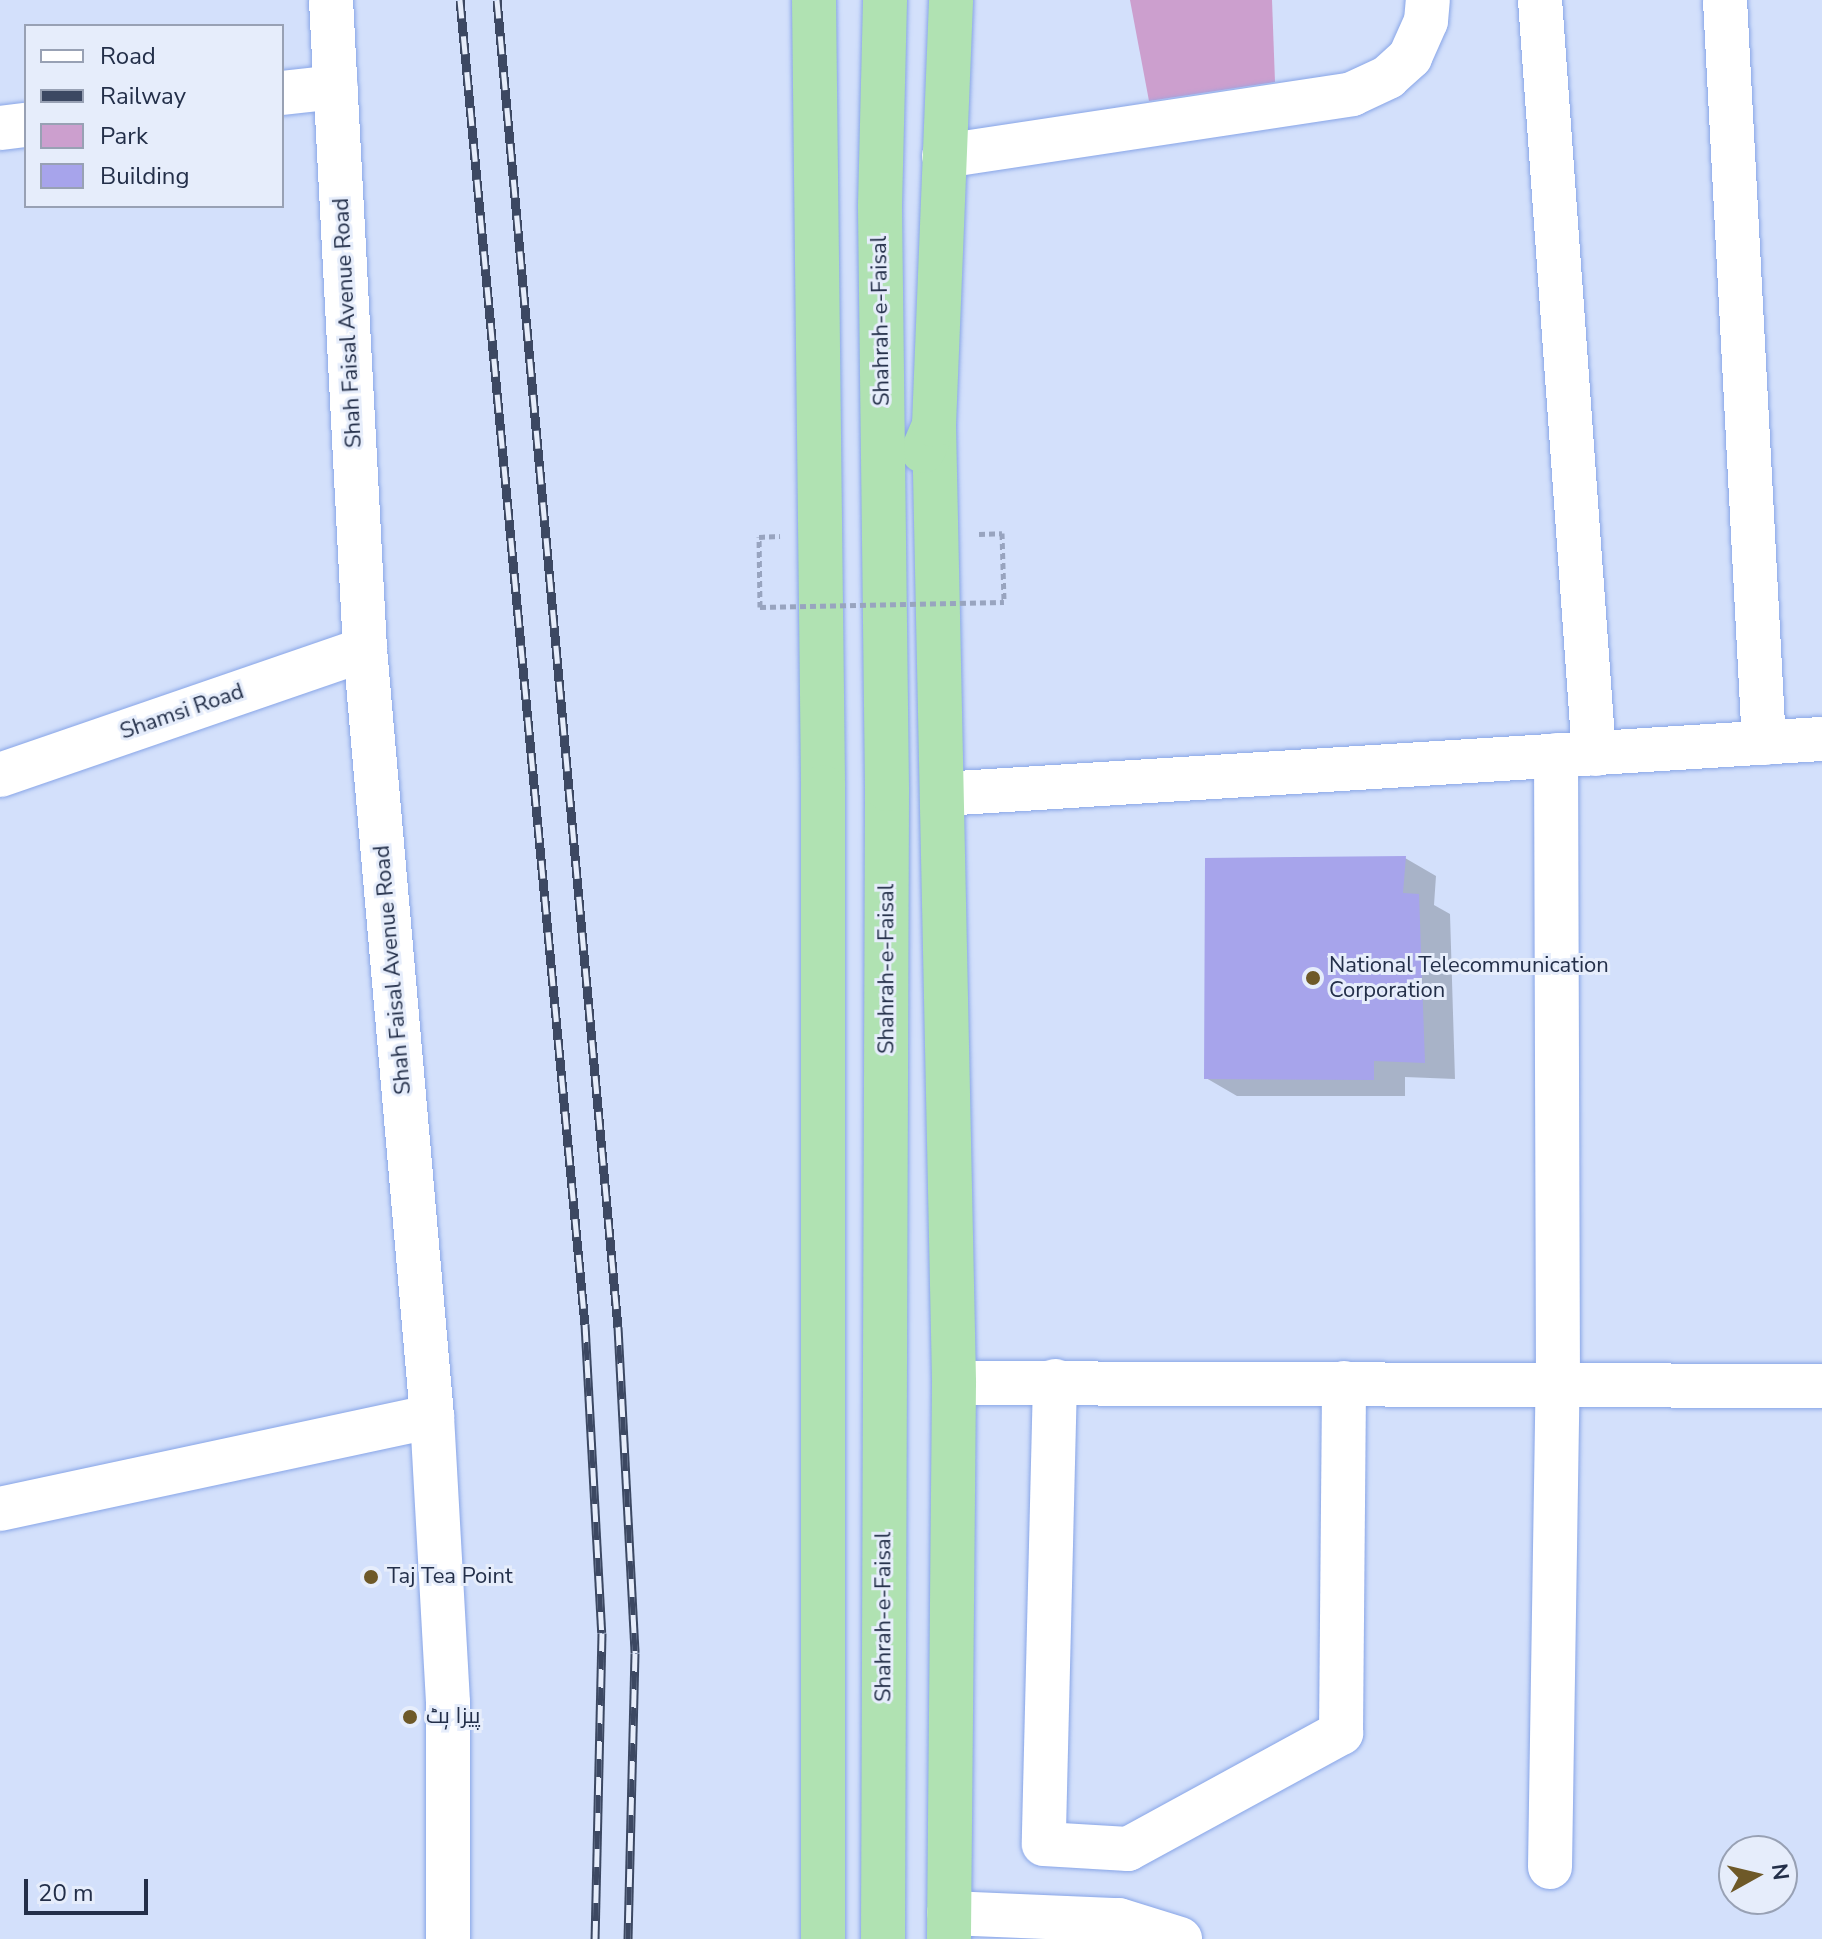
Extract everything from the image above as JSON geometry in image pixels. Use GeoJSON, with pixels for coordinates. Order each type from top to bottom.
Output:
{"type":"FeatureCollection","features":[{"type":"Feature","properties":{"kind":"highway"},"geometry":{"type":"LineString","coordinates":[[814,0],[823,771],[823,1939]]}},
{"type":"Feature","properties":{"kind":"highway","name":"Shahrah-e-Faisal"},"geometry":{"type":"LineString","coordinates":[[883,1939],[883,552],[880,206],[885,0]]}},
{"type":"Feature","properties":{"kind":"highway"},"geometry":{"type":"LineString","coordinates":[[949,1926],[954,1383],[934,425],[951,0]]}},
{"type":"Feature","properties":{"kind":"highway"},"geometry":{"type":"LineString","coordinates":[[883,552],[934,425]]}},
{"type":"Feature","properties":{"kind":"street","name":"Shah Faisal Avenue Road"},"geometry":{"type":"LineString","coordinates":[[331,0],[365,649],[432,1416],[448,1703],[448,1939]]}},
{"type":"Feature","properties":{"kind":"street"},"geometry":{"type":"LineString","coordinates":[[944,156],[1352,94],[1388,77],[1410,57],[1426,21],[1428,0]]}},
{"type":"Feature","properties":{"kind":"street"},"geometry":{"type":"LineString","coordinates":[[1540,0],[1575,754],[1558,1384],[1550,1867]]}},
{"type":"Feature","properties":{"kind":"street"},"geometry":{"type":"LineString","coordinates":[[1725,0],[1764,743]]}},
{"type":"Feature","properties":{"kind":"street"},"geometry":{"type":"LineString","coordinates":[[284,93],[336,87]]}},
{"type":"Feature","properties":{"kind":"street"},"geometry":{"type":"LineString","coordinates":[[0,128],[24,125]]}},
{"type":"Feature","properties":{"kind":"street","name":"Shamsi Road"},"geometry":{"type":"LineString","coordinates":[[0,775],[365,649]]}},
{"type":"Feature","properties":{"kind":"street"},"geometry":{"type":"LineString","coordinates":[[942,794],[1822,739]]}},
{"type":"Feature","properties":{"kind":"street"},"geometry":{"type":"LineString","coordinates":[[1055,1381],[1044,1844],[1128,1849],[1341,1733],[1344,1383]]}},
{"type":"Feature","properties":{"kind":"street"},"geometry":{"type":"LineString","coordinates":[[954,1383],[1822,1386]]}},
{"type":"Feature","properties":{"kind":"street"},"geometry":{"type":"LineString","coordinates":[[0,1509],[432,1416]]}},
{"type":"Feature","properties":{"kind":"street"},"geometry":{"type":"LineString","coordinates":[[949,1926],[1119,1920],[1180,1939]]}},
{"type":"Feature","properties":{"kind":"path"},"geometry":{"type":"LineString","coordinates":[[759,537],[760,607],[1004,602],[1002,533]]}},
{"type":"Feature","properties":{"kind":"green space"},"geometry":{"type":"Polygon","coordinates":[[[1130,0],[1272,0],[1275,82],[1149,101],[1130,0]]]}},
{"type":"Feature","properties":{"kind":"building","name":"National Telecommunication Corporation"},"geometry":{"type":"Polygon","coordinates":[[[1406,856],[1403,893],[1419,894],[1425,1063],[1374,1061],[1374,1080],[1204,1079],[1205,858],[1406,856]]]}},
{"type":"Feature","properties":{"kind":"railway"},"geometry":{"type":"LineString","coordinates":[[460,0],[585,1324],[602,1633],[595,1939]]}},
{"type":"Feature","properties":{"kind":"railway"},"geometry":{"type":"LineString","coordinates":[[497,0],[618,1327],[635,1653],[628,1939]]}},
{"type":"Feature","properties":{"kind":"place","name":"National Telecommunication Corporation"},"geometry":{"type":"Point","coordinates":[1313,978]}},
{"type":"Feature","properties":{"kind":"place","name":"Taj Tea Point"},"geometry":{"type":"Point","coordinates":[371,1577]}},
{"type":"Feature","properties":{"kind":"place","name":"پیزا ہٹ"},"geometry":{"type":"Point","coordinates":[410,1717]}}]}
